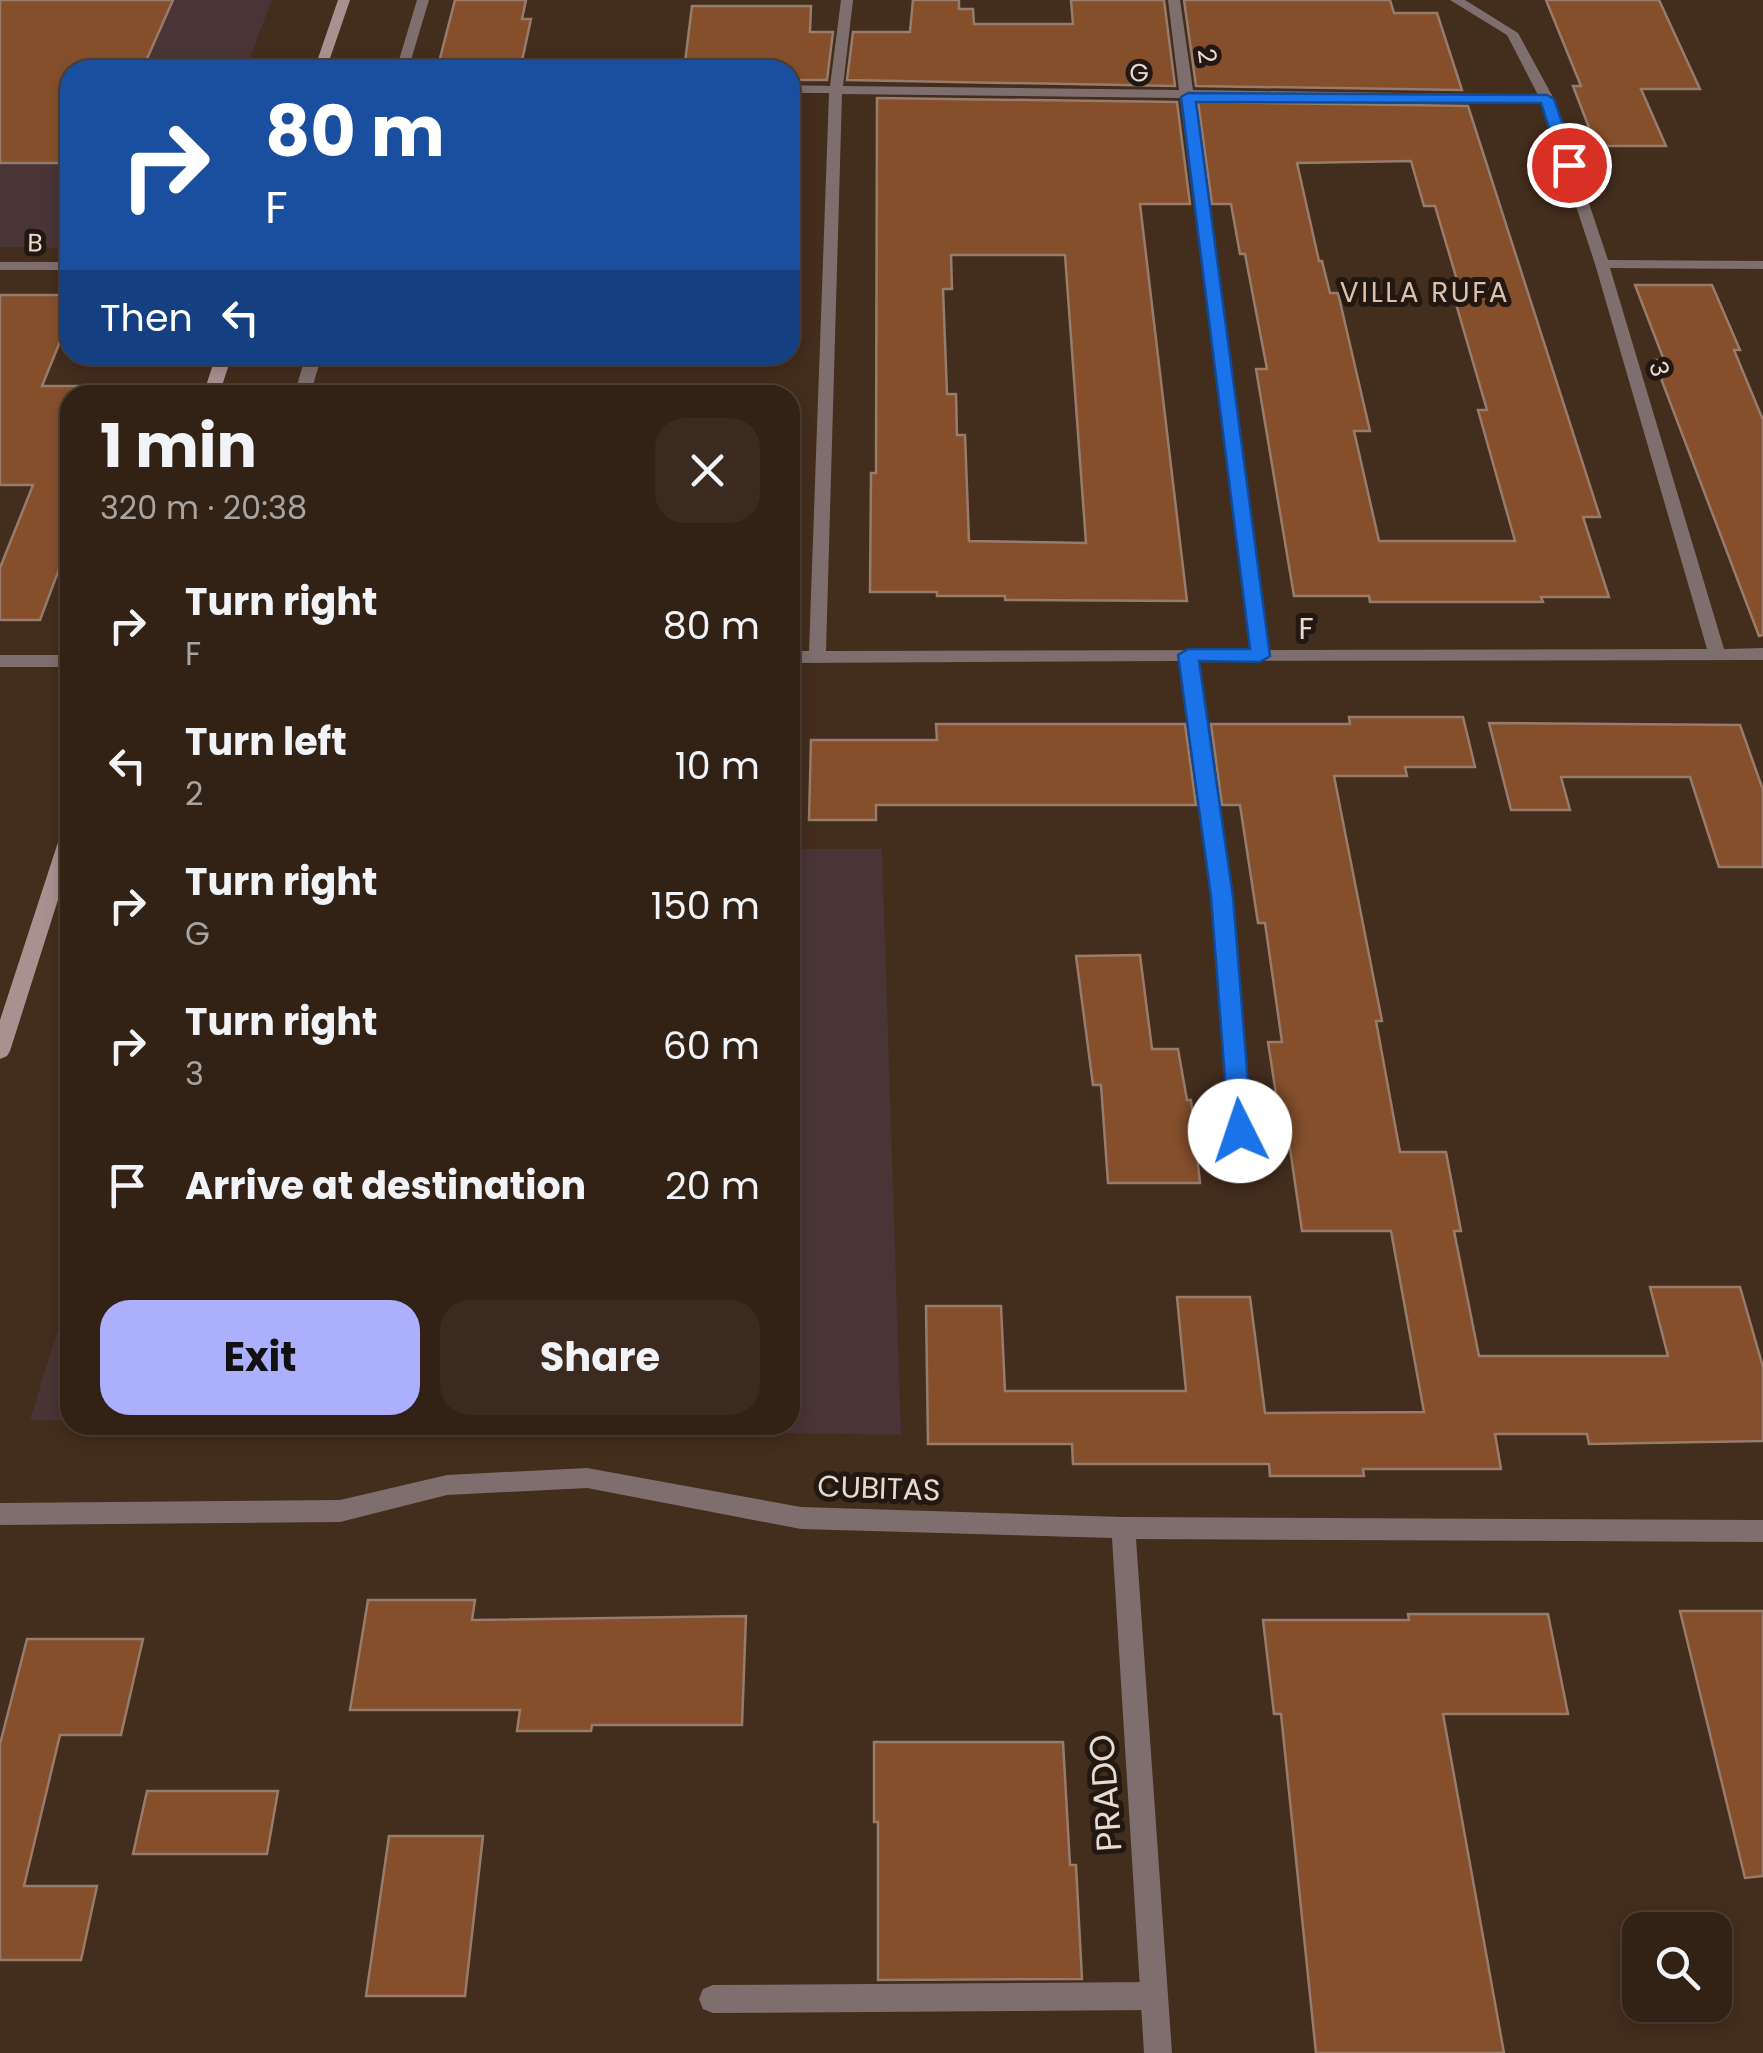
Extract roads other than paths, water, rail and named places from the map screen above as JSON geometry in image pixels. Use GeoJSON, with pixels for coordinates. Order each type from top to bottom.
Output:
{"type":"FeatureCollection","features":[{"type":"Feature","properties":{"kind":"main road"},"geometry":{"type":"LineString","coordinates":[[323,60],[344,0]]}},
{"type":"Feature","properties":{"kind":"main road"},"geometry":{"type":"LineString","coordinates":[[0,1051],[60,864]]}},
{"type":"Feature","properties":{"kind":"street"},"geometry":{"type":"LineString","coordinates":[[405,60],[423,0]]}},
{"type":"Feature","properties":{"kind":"street"},"geometry":{"type":"LineString","coordinates":[[817,657],[836,90],[848,0]]}},
{"type":"Feature","properties":{"kind":"street","name":"2"},"geometry":{"type":"LineString","coordinates":[[1174,0],[1260,656]]}},
{"type":"Feature","properties":{"kind":"street"},"geometry":{"type":"LineString","coordinates":[[1456,0],[1512,34],[1547,99]]}},
{"type":"Feature","properties":{"kind":"street","name":"G"},"geometry":{"type":"LineString","coordinates":[[800,89],[1547,99]]}},
{"type":"Feature","properties":{"kind":"street","name":"3"},"geometry":{"type":"LineString","coordinates":[[1547,99],[1602,264],[1717,654]]}},
{"type":"Feature","properties":{"kind":"street"},"geometry":{"type":"LineString","coordinates":[[1602,264],[1763,266]]}},
{"type":"Feature","properties":{"kind":"street","name":"B"},"geometry":{"type":"LineString","coordinates":[[0,266],[60,266]]}},
{"type":"Feature","properties":{"kind":"street","name":"F"},"geometry":{"type":"LineString","coordinates":[[800,657],[1763,654]]}},
{"type":"Feature","properties":{"kind":"street"},"geometry":{"type":"LineString","coordinates":[[1188,655],[1222,897],[1240,1131]]}},
{"type":"Feature","properties":{"kind":"street"},"geometry":{"type":"LineString","coordinates":[[0,661],[60,661]]}},
{"type":"Feature","properties":{"kind":"street","name":"CUBITAS"},"geometry":{"type":"LineString","coordinates":[[0,1514],[340,1510],[447,1485],[587,1478],[801,1518],[1122,1528],[1763,1532]]}},
{"type":"Feature","properties":{"kind":"street","name":"PRADO"},"geometry":{"type":"LineString","coordinates":[[1122,1528],[1158,2053]]}},
{"type":"Feature","properties":{"kind":"street"},"geometry":{"type":"LineString","coordinates":[[712,1999],[1154,1996]]}},
{"type":"Feature","properties":{"kind":"district","name":"VILLA RUFA"},"geometry":{"type":"Point","coordinates":[1425,292]}}]}
